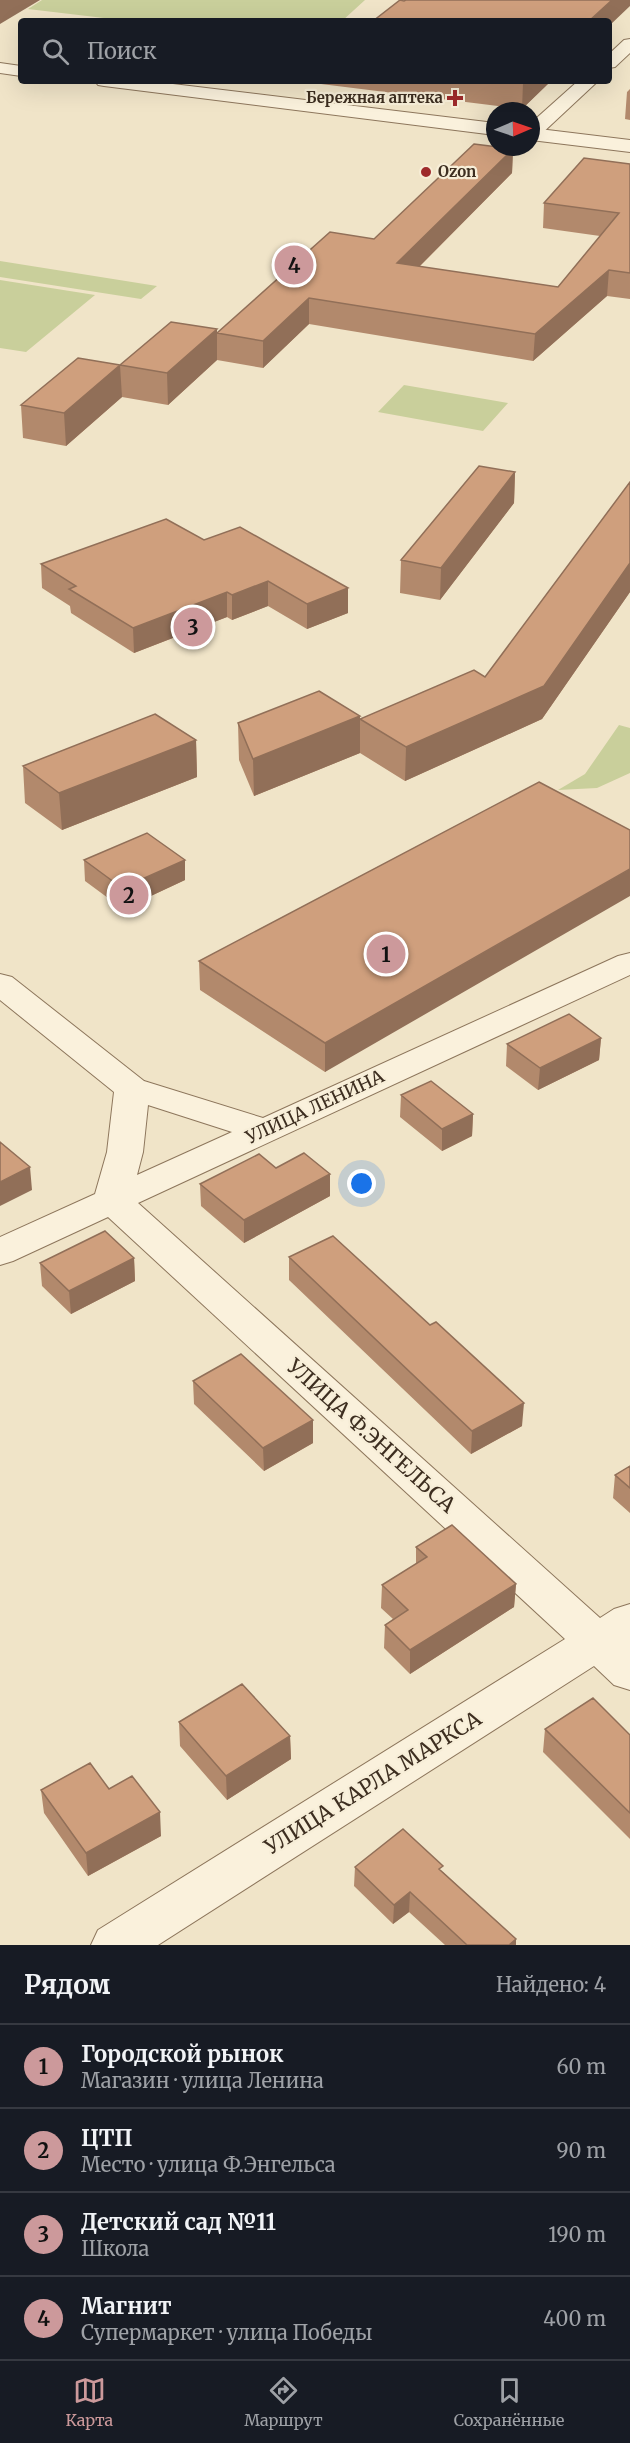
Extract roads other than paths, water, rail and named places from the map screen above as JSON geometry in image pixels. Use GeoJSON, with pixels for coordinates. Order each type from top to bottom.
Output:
{"type":"FeatureCollection","features":[{"type":"Feature","properties":{"kind":"street"},"geometry":{"type":"LineString","coordinates":[[612,60],[630,44]]}},
{"type":"Feature","properties":{"kind":"street"},"geometry":{"type":"LineString","coordinates":[[0,68],[18,71]]}},
{"type":"Feature","properties":{"kind":"street"},"geometry":{"type":"LineString","coordinates":[[128,84],[486,128]]}},
{"type":"Feature","properties":{"kind":"street"},"geometry":{"type":"LineString","coordinates":[[540,126],[586,84]]}},
{"type":"Feature","properties":{"kind":"street"},"geometry":{"type":"LineString","coordinates":[[540,135],[630,146]]}},
{"type":"Feature","properties":{"kind":"street","name":"УЛИЦА ЛЕНИНА"},"geometry":{"type":"LineString","coordinates":[[0,1252],[630,963]]}},
{"type":"Feature","properties":{"kind":"street"},"geometry":{"type":"LineString","coordinates":[[0,984],[132,1089],[265,1130]]}},
{"type":"Feature","properties":{"kind":"street"},"geometry":{"type":"LineString","coordinates":[[112,1200],[125,1152],[132,1089]]}},
{"type":"Feature","properties":{"kind":"street","name":"УЛИЦА Ф.ЭНГЕЛЬСА"},"geometry":{"type":"LineString","coordinates":[[112,1200],[619,1645]]}},
{"type":"Feature","properties":{"kind":"street","name":"УЛИЦА КАРЛА МАРКСА"},"geometry":{"type":"LineString","coordinates":[[116,1945],[619,1645]]}},
{"type":"Feature","properties":{"kind":"place","name":"Бережная аптека"},"geometry":{"type":"Point","coordinates":[455,98]}},
{"type":"Feature","properties":{"kind":"place","name":"Ozon"},"geometry":{"type":"Point","coordinates":[426,172]}},
{"type":"Feature","properties":{"kind":"place","name":"Магнит"},"geometry":{"type":"Point","coordinates":[294,265]}},
{"type":"Feature","properties":{"kind":"place","name":"Детский сад №11"},"geometry":{"type":"Point","coordinates":[193,627]}},
{"type":"Feature","properties":{"kind":"place","name":"ЦТП"},"geometry":{"type":"Point","coordinates":[129,895]}},
{"type":"Feature","properties":{"kind":"place","name":"Городской рынок"},"geometry":{"type":"Point","coordinates":[386,954]}}]}
